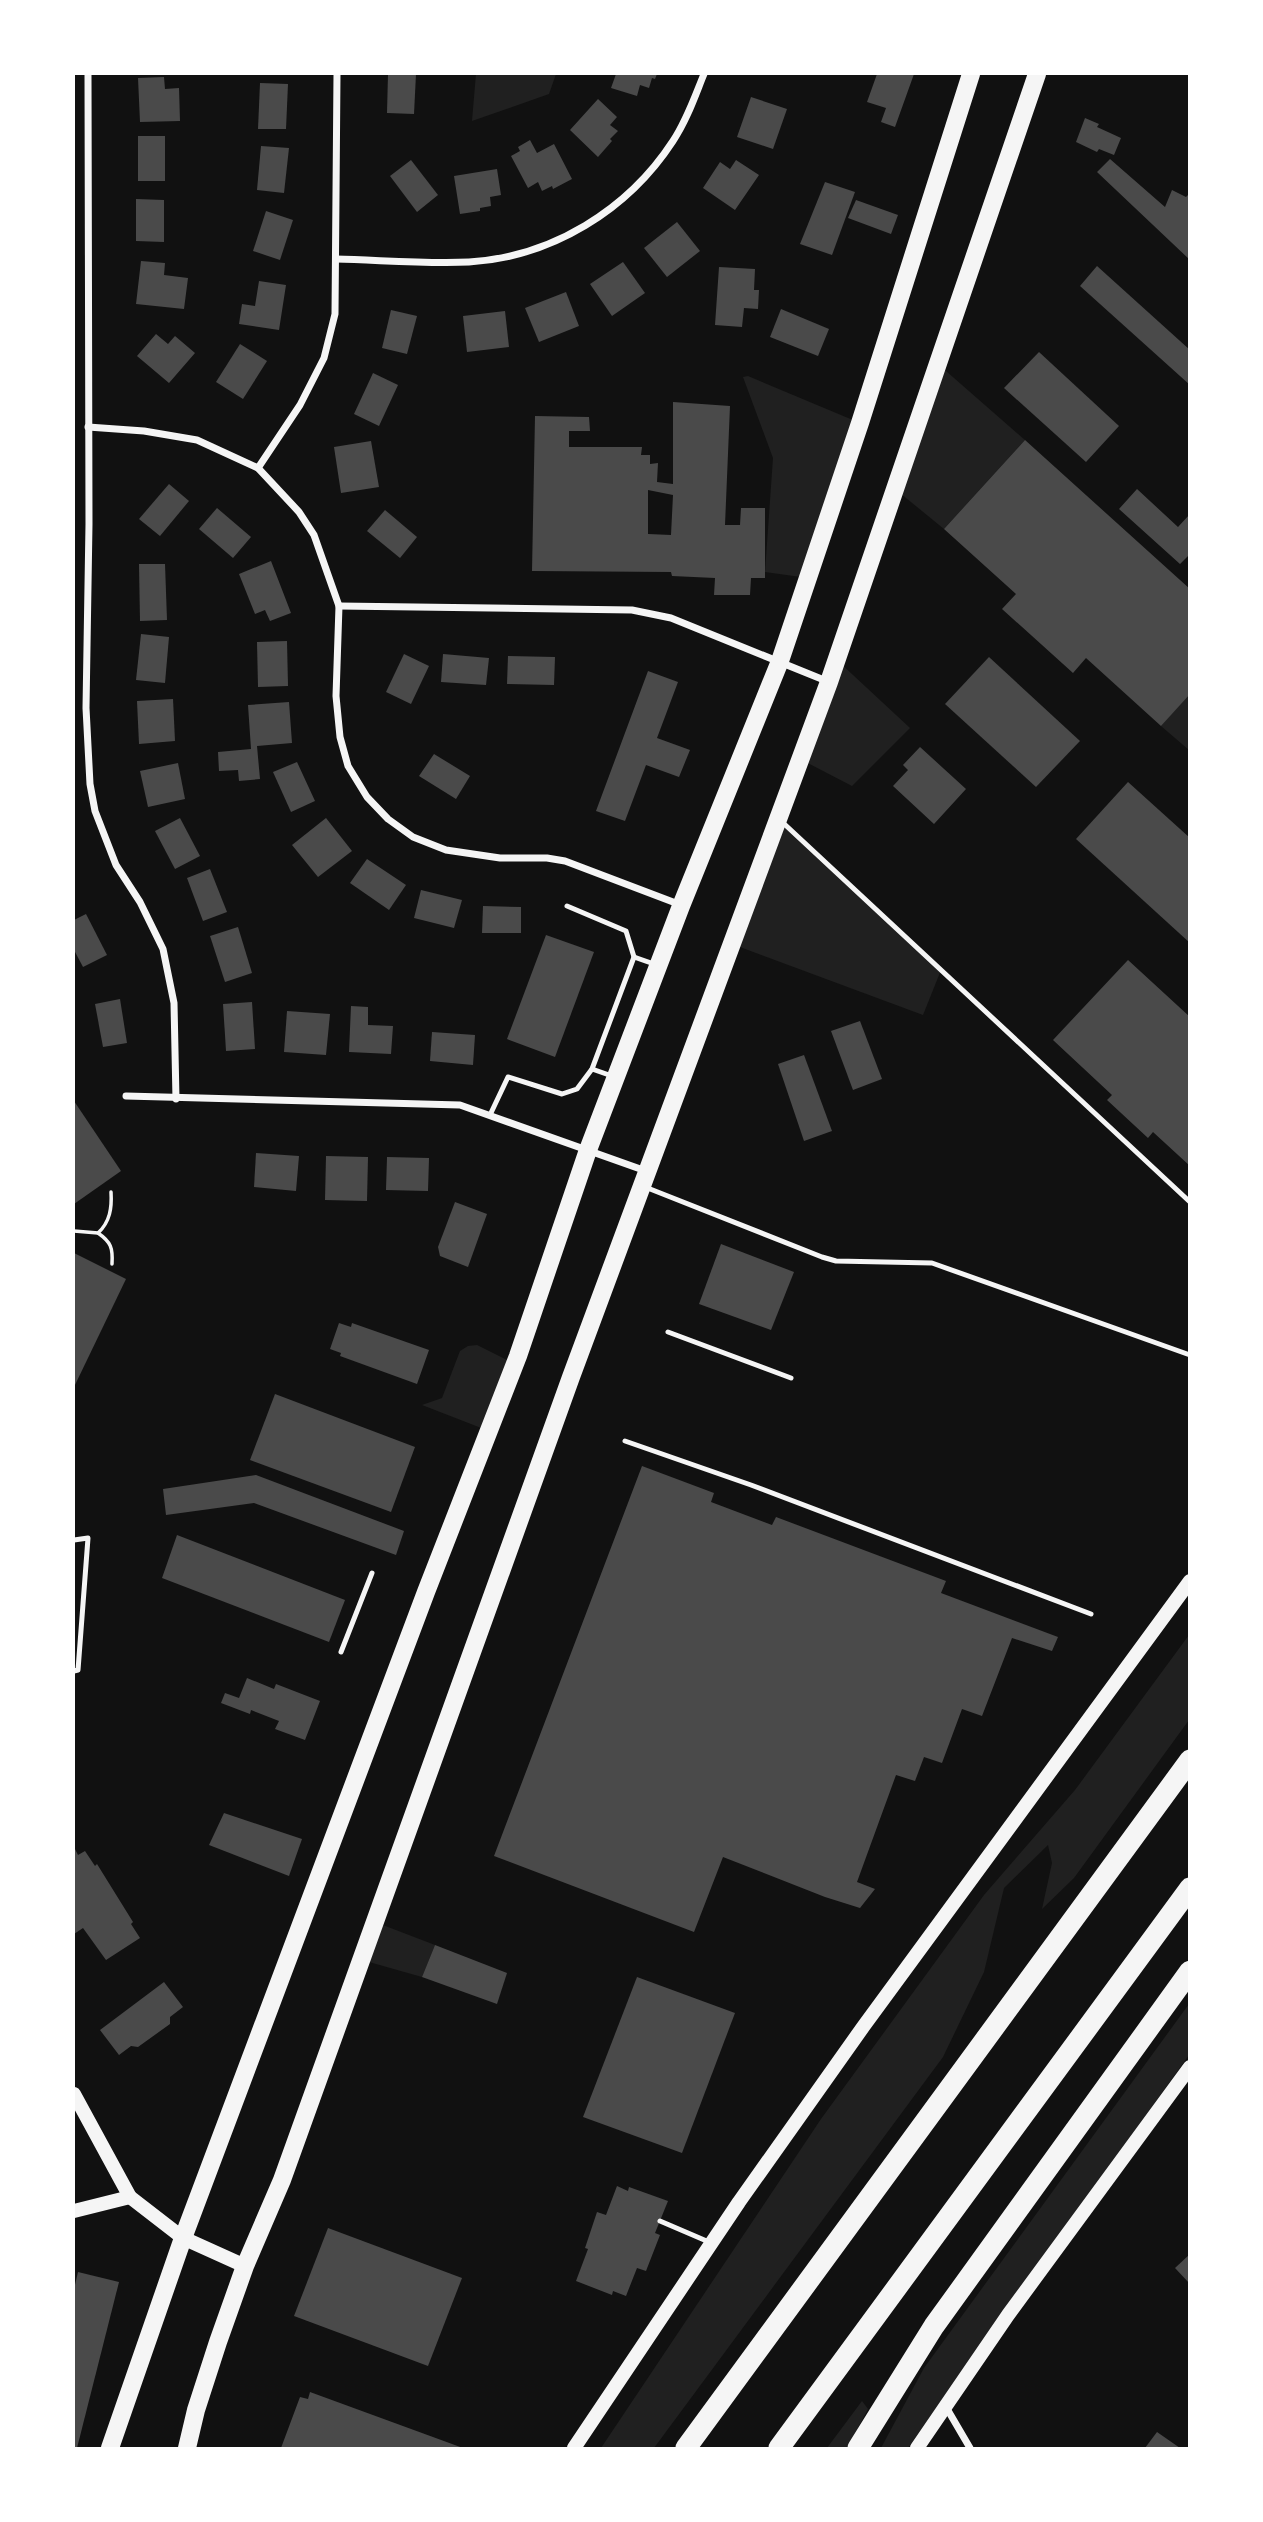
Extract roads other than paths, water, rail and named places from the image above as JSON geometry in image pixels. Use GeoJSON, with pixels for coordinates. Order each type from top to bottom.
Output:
{"type":"FeatureCollection","features":[{"type":"Feature","properties":{"kind":"highway"},"geometry":{"type":"LineString","coordinates":[[686,2448],[1189,1760]]}},
{"type":"Feature","properties":{"kind":"highway"},"geometry":{"type":"LineString","coordinates":[[779,2448],[1189,1888]]}},
{"type":"Feature","properties":{"kind":"highway"},"geometry":{"type":"LineString","coordinates":[[858,2448],[934,2326],[1189,1971]]}},
{"type":"Feature","properties":{"kind":"main road"},"geometry":{"type":"LineString","coordinates":[[110,2448],[183,2238],[426,1592],[518,1356],[615,1077],[780,661],[860,423],[971,74]]}},
{"type":"Feature","properties":{"kind":"main road"},"geometry":{"type":"LineString","coordinates":[[187,2448],[196,2410],[245,2266],[276,2194],[644,1179],[829,682],[1037,74]]}},
{"type":"Feature","properties":{"kind":"main road"},"geometry":{"type":"LineString","coordinates":[[574,2448],[712,2243],[856,2038],[1189,1581]]}},
{"type":"Feature","properties":{"kind":"main road"},"geometry":{"type":"LineString","coordinates":[[917,2448],[945,2405],[1189,2067]]}},
{"type":"Feature","properties":{"kind":"main road"},"geometry":{"type":"LineString","coordinates":[[74,2094],[130,2197],[183,2238],[245,2266]]}},
{"type":"Feature","properties":{"kind":"main road"},"geometry":{"type":"LineString","coordinates":[[74,2211],[130,2197]]}},
{"type":"Feature","properties":{"kind":"street"},"geometry":{"type":"LineString","coordinates":[[88,74],[86,708],[90,784],[95,811],[116,865],[140,902],[163,949],[174,1003],[176,1099]]}},
{"type":"Feature","properties":{"kind":"street"},"geometry":{"type":"LineString","coordinates":[[258,468],[300,405],[324,358],[335,314],[337,74]]}},
{"type":"Feature","properties":{"kind":"street"},"geometry":{"type":"LineString","coordinates":[[336,259],[469,262],[496,259],[542,247],[576,232],[622,200],[651,172],[674,140],[692,106],[704,74]]}},
{"type":"Feature","properties":{"kind":"street"},"geometry":{"type":"LineString","coordinates":[[88,428],[144,431],[197,440],[258,468],[299,512],[314,535],[340,606],[337,696],[340,737],[348,766],[367,797],[387,819],[413,837],[446,850],[500,858],[547,858],[565,861],[681,906]]}},
{"type":"Feature","properties":{"kind":"street"},"geometry":{"type":"LineString","coordinates":[[340,606],[632,610],[666,616],[829,682]]}},
{"type":"Feature","properties":{"kind":"street"},"geometry":{"type":"LineString","coordinates":[[126,1096],[460,1105],[588,1150],[644,1179]]}},
{"type":"Feature","properties":{"kind":"street"},"geometry":{"type":"LineString","coordinates":[[945,2405],[970,2448]]}},
{"type":"Feature","properties":{"kind":"lane"},"geometry":{"type":"LineString","coordinates":[[779,818],[1189,1202]]}},
{"type":"Feature","properties":{"kind":"lane"},"geometry":{"type":"LineString","coordinates":[[490,1115],[508,1077],[562,1094],[577,1089],[592,1069],[634,957],[626,931],[567,906]]}},
{"type":"Feature","properties":{"kind":"lane"},"geometry":{"type":"LineString","coordinates":[[634,957],[659,965]]}},
{"type":"Feature","properties":{"kind":"lane"},"geometry":{"type":"LineString","coordinates":[[592,1069],[615,1077]]}},
{"type":"Feature","properties":{"kind":"lane"},"geometry":{"type":"LineString","coordinates":[[644,1179],[821,1257],[836,1261],[932,1263],[1189,1355]]}},
{"type":"Feature","properties":{"kind":"lane"},"geometry":{"type":"LineString","coordinates":[[668,1332],[792,1378]]}},
{"type":"Feature","properties":{"kind":"lane"},"geometry":{"type":"LineString","coordinates":[[625,1441],[751,1485],[1091,1614]]}},
{"type":"Feature","properties":{"kind":"lane"},"geometry":{"type":"LineString","coordinates":[[74,1540],[88,1538],[78,1670],[74,1671]]}},
{"type":"Feature","properties":{"kind":"lane"},"geometry":{"type":"LineString","coordinates":[[341,1653],[372,1573]]}},
{"type":"Feature","properties":{"kind":"lane"},"geometry":{"type":"LineString","coordinates":[[74,1603],[83,1601]]}},
{"type":"Feature","properties":{"kind":"lane"},"geometry":{"type":"LineString","coordinates":[[660,2221],[712,2243]]}}]}
